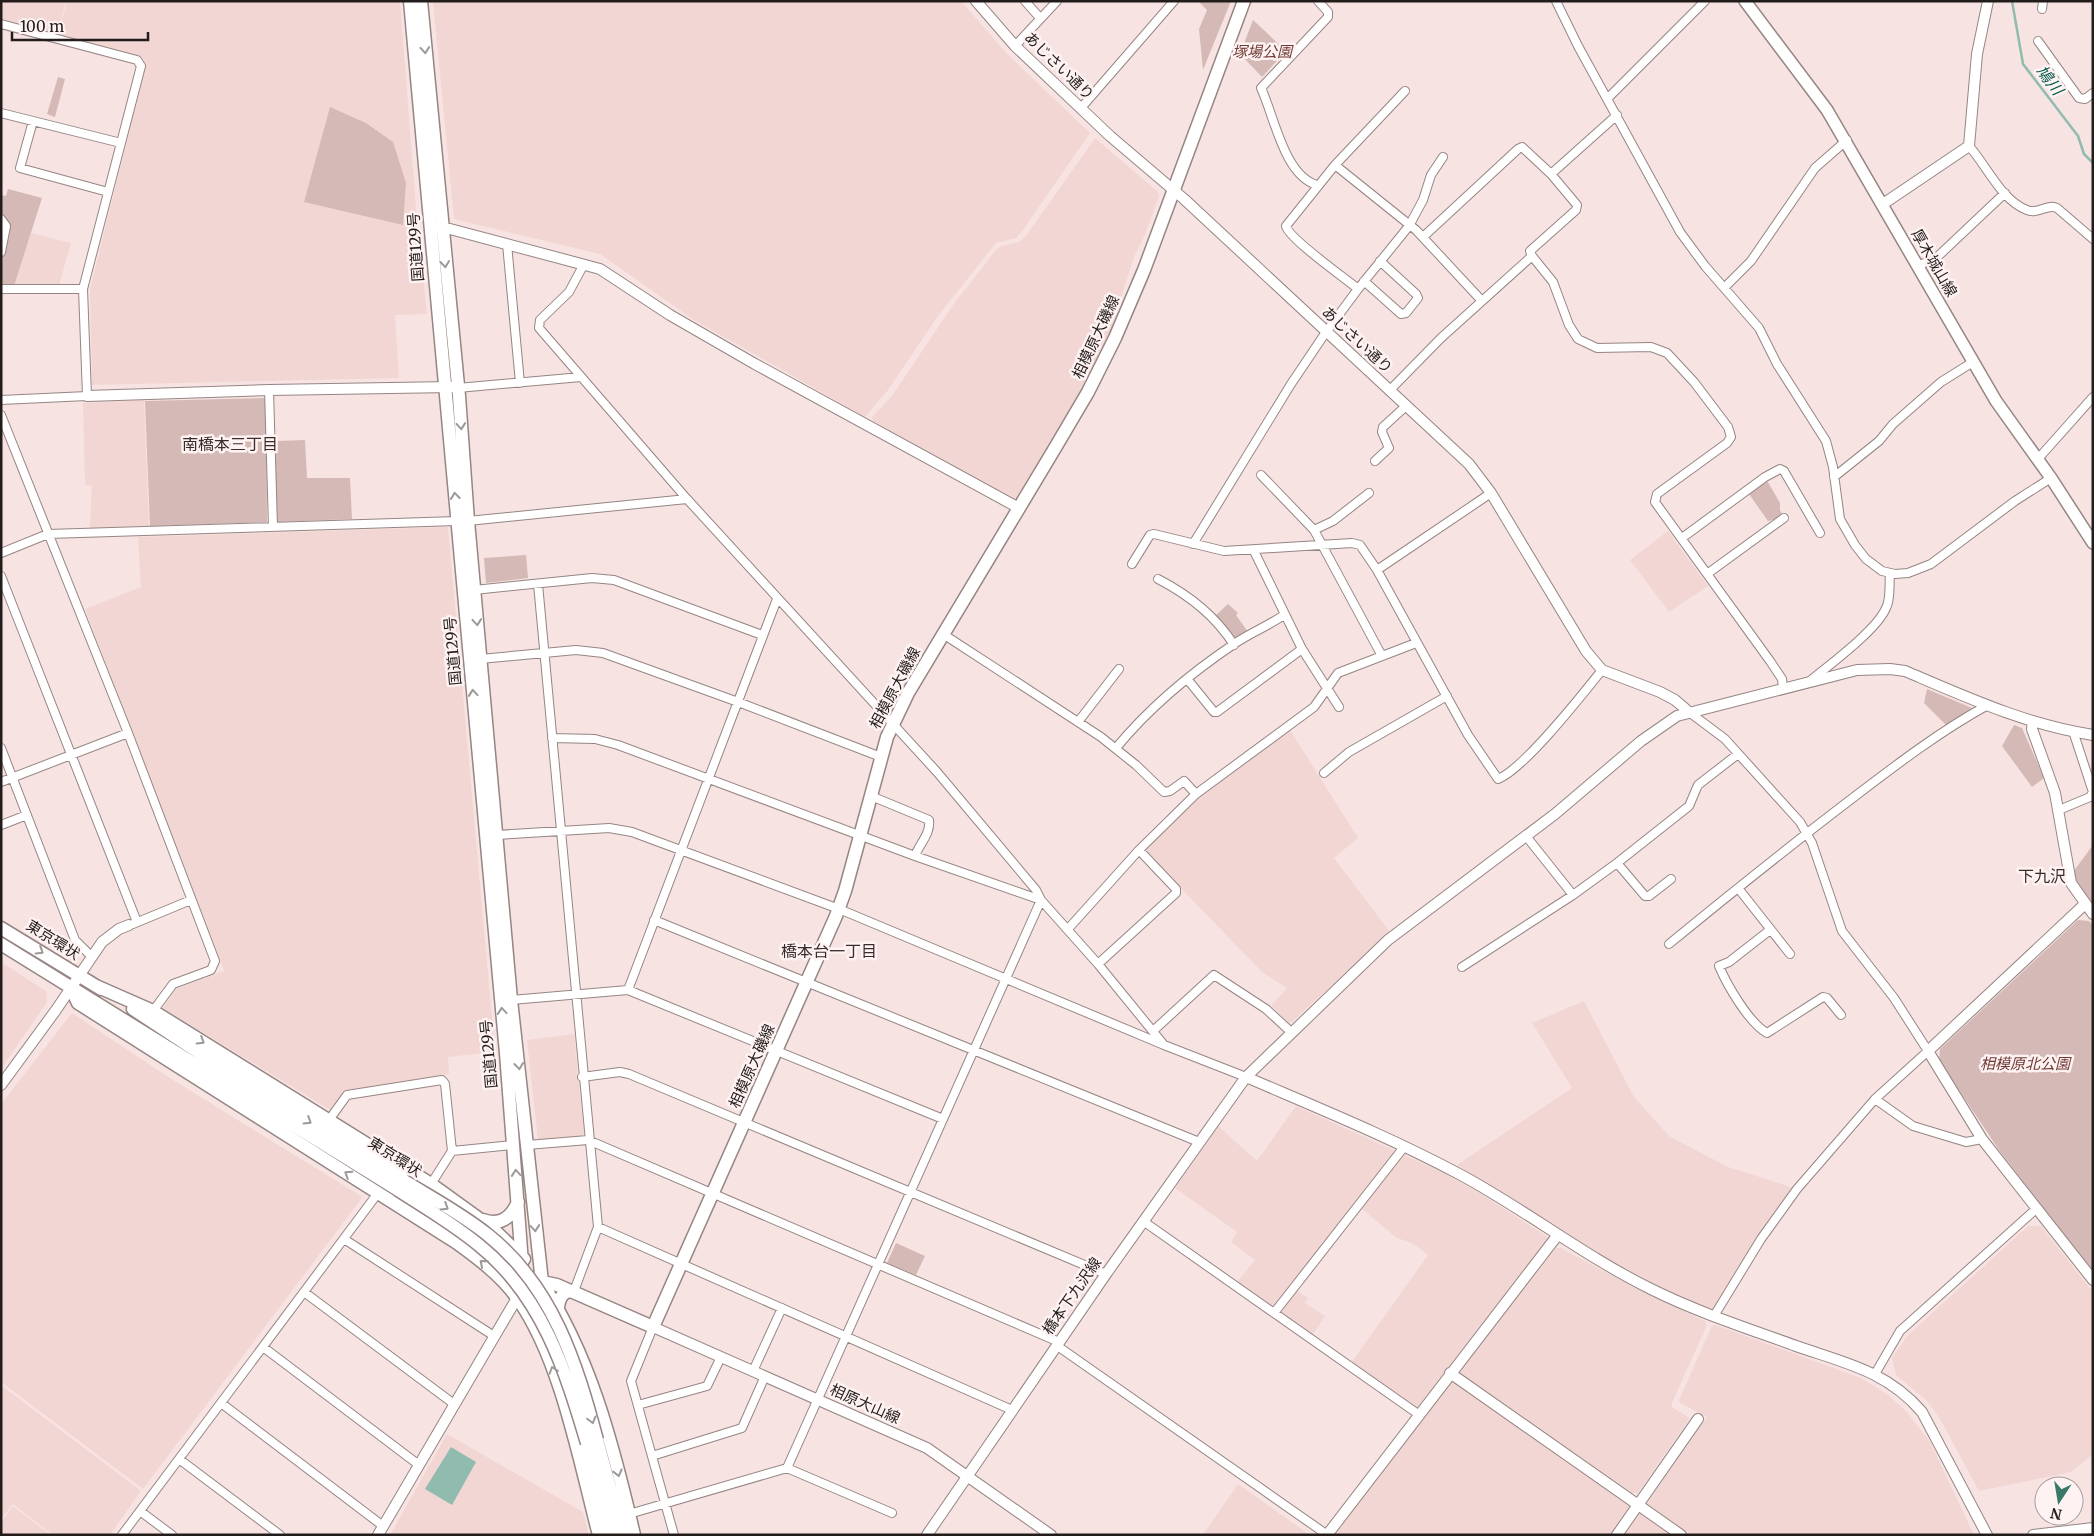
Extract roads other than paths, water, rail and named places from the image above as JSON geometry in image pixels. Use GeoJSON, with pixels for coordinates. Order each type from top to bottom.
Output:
{"type":"FeatureCollection","features":[{"type":"Feature","properties":{"kind":"main road","name":"国道129号"},"geometry":{"type":"LineString","coordinates":[[410,1],[436,228],[458,388],[463,521],[522,1257],[518,1298]]}},
{"type":"Feature","properties":{"kind":"main road","name":"国道129号"},"geometry":{"type":"LineString","coordinates":[[421,1],[444,386],[474,590],[512,1000],[542,1282]]}},
{"type":"Feature","properties":{"kind":"main road","name":"相模原大磯線"},"geometry":{"type":"LineString","coordinates":[[653,1327],[839,909],[861,836],[881,757],[892,725],[908,693],[1088,392],[1115,338],[1174,191],[1244,1]]}},
{"type":"Feature","properties":{"kind":"main road","name":"厚木城山線"},"geometry":{"type":"LineString","coordinates":[[1745,1],[1808,81],[1847,140],[1973,362],[2012,426],[2051,478],[2093,543]]}},
{"type":"Feature","properties":{"kind":"main road","name":"東京環状"},"geometry":{"type":"LineString","coordinates":[[1,928],[79,975],[401,1186]]}},
{"type":"Feature","properties":{"kind":"main road","name":"東京環状"},"geometry":{"type":"LineString","coordinates":[[1,944],[401,1186],[487,1235],[531,1278],[552,1311],[570,1348],[611,1535]]}},
{"type":"Feature","properties":{"kind":"main road"},"geometry":{"type":"LineString","coordinates":[[96,986],[153,1011],[431,1184],[481,1219],[522,1257],[542,1282],[558,1308],[594,1390],[634,1535]]}},
{"type":"Feature","properties":{"kind":"main road"},"geometry":{"type":"LineString","coordinates":[[71,988],[78,1003],[474,1255],[504,1282],[518,1298],[539,1334],[550,1361],[599,1535]]}},
{"type":"Feature","properties":{"kind":"main road"},"geometry":{"type":"LineString","coordinates":[[481,1219],[499,1222],[512,1214],[518,1201]]}},
{"type":"Feature","properties":{"kind":"main road"},"geometry":{"type":"LineString","coordinates":[[518,1298],[533,1270],[537,1247]]}},
{"type":"Feature","properties":{"kind":"main road"},"geometry":{"type":"LineString","coordinates":[[518,1298],[528,1288],[542,1282],[557,1285],[653,1327]]}},
{"type":"Feature","properties":{"kind":"main road"},"geometry":{"type":"LineString","coordinates":[[558,1308],[561,1296],[574,1291]]}},
{"type":"Feature","properties":{"kind":"main road","name":"東京環状"},"geometry":{"type":"LineString","coordinates":[[592,1442],[623,1535]]}},
{"type":"Feature","properties":{"kind":"street","name":"あじさい通り"},"geometry":{"type":"LineString","coordinates":[[976,1],[1015,46],[1081,108],[1174,191],[1469,464],[1491,493],[1586,652],[1602,670],[1660,692],[1675,700],[1689,712]]}},
{"type":"Feature","properties":{"kind":"street"},"geometry":{"type":"LineString","coordinates":[[1025,1],[1040,18]]}},
{"type":"Feature","properties":{"kind":"street"},"geometry":{"type":"LineString","coordinates":[[1015,46],[1057,1]]}},
{"type":"Feature","properties":{"kind":"street"},"geometry":{"type":"LineString","coordinates":[[1081,108],[1174,1]]}},
{"type":"Feature","properties":{"kind":"street"},"geometry":{"type":"LineString","coordinates":[[1317,185],[1310,182],[1293,164],[1280,146],[1261,88],[1328,17],[1328,12],[1318,1]]}},
{"type":"Feature","properties":{"kind":"street"},"geometry":{"type":"LineString","coordinates":[[1556,1],[1578,46],[1684,238],[1759,328],[1777,364],[1826,441],[1834,477],[1837,506],[1845,529],[1866,559],[1890,574],[1908,573],[1931,564],[2016,501],[2051,478]]}},
{"type":"Feature","properties":{"kind":"street"},"geometry":{"type":"LineString","coordinates":[[1608,98],[1705,1]]}},
{"type":"Feature","properties":{"kind":"street"},"geometry":{"type":"LineString","coordinates":[[1988,1],[1977,54],[1969,146],[2005,193],[2030,211],[2054,206],[2058,208],[2093,240]]}},
{"type":"Feature","properties":{"kind":"street"},"geometry":{"type":"LineString","coordinates":[[1,24],[137,60],[141,66],[83,289],[87,396]]}},
{"type":"Feature","properties":{"kind":"street"},"geometry":{"type":"LineString","coordinates":[[2038,41],[2081,99],[2085,99],[2093,93]]}},
{"type":"Feature","properties":{"kind":"street"},"geometry":{"type":"LineString","coordinates":[[1358,289],[1298,241],[1286,229],[1288,222],[1315,191],[1317,185],[1334,165],[1405,92]]}},
{"type":"Feature","properties":{"kind":"street"},"geometry":{"type":"LineString","coordinates":[[1,113],[121,143]]}},
{"type":"Feature","properties":{"kind":"street"},"geometry":{"type":"LineString","coordinates":[[1551,174],[1617,115]]}},
{"type":"Feature","properties":{"kind":"street"},"geometry":{"type":"LineString","coordinates":[[33,121],[20,168],[108,192]]}},
{"type":"Feature","properties":{"kind":"street"},"geometry":{"type":"LineString","coordinates":[[1724,288],[1751,261],[1815,168],[1847,140]]}},
{"type":"Feature","properties":{"kind":"street"},"geometry":{"type":"LineString","coordinates":[[1883,204],[1969,146]]}},
{"type":"Feature","properties":{"kind":"street"},"geometry":{"type":"LineString","coordinates":[[1423,237],[1520,148],[1524,148],[1551,174],[1576,202],[1577,208],[1530,250],[1532,256],[1553,282],[1569,324],[1578,339],[1596,348],[1651,347],[1667,353],[1694,382],[1730,430],[1731,437],[1727,443],[1657,494],[1655,498],[1770,661],[1782,679],[1783,688]]}},
{"type":"Feature","properties":{"kind":"street"},"geometry":{"type":"LineString","coordinates":[[1193,544],[1291,384],[1326,332],[1364,281],[1409,226],[1423,200],[1432,175],[1443,157]]}},
{"type":"Feature","properties":{"kind":"street"},"geometry":{"type":"LineString","coordinates":[[1334,165],[1423,237],[1482,301]]}},
{"type":"Feature","properties":{"kind":"street"},"geometry":{"type":"LineString","coordinates":[[1918,265],[1934,260],[2005,193]]}},
{"type":"Feature","properties":{"kind":"street"},"geometry":{"type":"LineString","coordinates":[[1,219],[6,226],[1,252]]}},
{"type":"Feature","properties":{"kind":"street"},"geometry":{"type":"LineString","coordinates":[[436,228],[507,244],[600,269],[670,315],[823,402],[1019,508]]}},
{"type":"Feature","properties":{"kind":"street"},"geometry":{"type":"LineString","coordinates":[[507,244],[520,383]]}},
{"type":"Feature","properties":{"kind":"street"},"geometry":{"type":"LineString","coordinates":[[1389,391],[1482,301],[1532,256]]}},
{"type":"Feature","properties":{"kind":"street"},"geometry":{"type":"LineString","coordinates":[[1364,281],[1401,314],[1406,313],[1417,301],[1416,294],[1380,261]]}},
{"type":"Feature","properties":{"kind":"street"},"geometry":{"type":"LineString","coordinates":[[584,264],[580,276],[569,292],[540,320],[538,325],[687,499],[975,816],[1036,890],[1041,900],[1098,964],[1164,1046]]}},
{"type":"Feature","properties":{"kind":"street"},"geometry":{"type":"LineString","coordinates":[[1,288],[83,289]]}},
{"type":"Feature","properties":{"kind":"street"},"geometry":{"type":"LineString","coordinates":[[1834,477],[1879,441],[1893,424],[1941,382],[1973,362]]}},
{"type":"Feature","properties":{"kind":"street"},"geometry":{"type":"LineString","coordinates":[[1,400],[270,390],[444,386],[458,388],[581,377]]}},
{"type":"Feature","properties":{"kind":"street"},"geometry":{"type":"LineString","coordinates":[[270,390],[273,527]]}},
{"type":"Feature","properties":{"kind":"street"},"geometry":{"type":"LineString","coordinates":[[2037,460],[2093,398]]}},
{"type":"Feature","properties":{"kind":"street"},"geometry":{"type":"LineString","coordinates":[[1375,461],[1389,448],[1382,432],[1384,427],[1406,406]]}},
{"type":"Feature","properties":{"kind":"street"},"geometry":{"type":"LineString","coordinates":[[1,414],[128,733],[215,965],[211,970],[173,984],[153,1011]]}},
{"type":"Feature","properties":{"kind":"street"},"geometry":{"type":"LineString","coordinates":[[1682,538],[1765,477],[1780,469],[1784,471],[1820,533]]}},
{"type":"Feature","properties":{"kind":"street"},"geometry":{"type":"LineString","coordinates":[[1261,475],[1314,530],[1382,656]]}},
{"type":"Feature","properties":{"kind":"street"},"geometry":{"type":"LineString","coordinates":[[1314,530],[1333,522],[1369,493]]}},
{"type":"Feature","properties":{"kind":"street"},"geometry":{"type":"LineString","coordinates":[[1377,570],[1491,493]]}},
{"type":"Feature","properties":{"kind":"street"},"geometry":{"type":"LineString","coordinates":[[1,553],[48,534],[463,521],[687,499]]}},
{"type":"Feature","properties":{"kind":"street"},"geometry":{"type":"LineString","coordinates":[[1707,574],[1784,518]]}},
{"type":"Feature","properties":{"kind":"street"},"geometry":{"type":"LineString","coordinates":[[1132,564],[1150,535],[1154,534],[1214,550],[1254,551],[1352,543],[1360,545],[1377,570],[1468,735],[1496,778],[1500,779],[1538,744],[1602,670]]}},
{"type":"Feature","properties":{"kind":"street"},"geometry":{"type":"LineString","coordinates":[[1254,551],[1302,649],[1339,707]]}},
{"type":"Feature","properties":{"kind":"street"},"geometry":{"type":"LineString","coordinates":[[1810,681],[1866,632],[1885,612],[1888,606],[1890,574]]}},
{"type":"Feature","properties":{"kind":"street"},"geometry":{"type":"LineString","coordinates":[[1,576],[71,754],[133,924]]}},
{"type":"Feature","properties":{"kind":"street"},"geometry":{"type":"LineString","coordinates":[[474,590],[592,578],[614,580],[762,635]]}},
{"type":"Feature","properties":{"kind":"street"},"geometry":{"type":"LineString","coordinates":[[1158,579],[1184,592],[1219,623],[1234,644]]}},
{"type":"Feature","properties":{"kind":"street"},"geometry":{"type":"LineString","coordinates":[[538,584],[582,1077],[598,1227],[574,1291]]}},
{"type":"Feature","properties":{"kind":"street"},"geometry":{"type":"LineString","coordinates":[[628,990],[777,599]]}},
{"type":"Feature","properties":{"kind":"street"},"geometry":{"type":"LineString","coordinates":[[1116,748],[1144,717],[1188,680],[1234,644],[1284,615]]}},
{"type":"Feature","properties":{"kind":"street"},"geometry":{"type":"LineString","coordinates":[[943,634],[1116,748],[1164,792],[1170,791],[1184,781],[1196,794]]}},
{"type":"Feature","properties":{"kind":"street"},"geometry":{"type":"LineString","coordinates":[[1068,929],[1139,850],[1196,794],[1314,707],[1338,672],[1416,643]]}},
{"type":"Feature","properties":{"kind":"street"},"geometry":{"type":"LineString","coordinates":[[1188,680],[1214,712],[1217,712],[1302,649]]}},
{"type":"Feature","properties":{"kind":"street"},"geometry":{"type":"LineString","coordinates":[[480,659],[576,650],[603,653],[881,757]]}},
{"type":"Feature","properties":{"kind":"street"},"geometry":{"type":"LineString","coordinates":[[1078,722],[1119,669]]}},
{"type":"Feature","properties":{"kind":"street","name":"橋本下九沢線"},"geometry":{"type":"LineString","coordinates":[[927,1535],[1057,1344],[1246,1077],[1388,940],[1526,836],[1653,732],[1676,716],[1857,670],[1890,669],[1905,671],[1986,706],[2033,721],[2093,735]]}},
{"type":"Feature","properties":{"kind":"street"},"geometry":{"type":"LineString","coordinates":[[1324,773],[1349,752],[1447,696]]}},
{"type":"Feature","properties":{"kind":"street"},"geometry":{"type":"LineString","coordinates":[[1669,944],[1807,833],[1930,741],[1986,706]]}},
{"type":"Feature","properties":{"kind":"street"},"geometry":{"type":"LineString","coordinates":[[1689,712],[1725,739],[1792,811],[1807,833],[1842,930],[1894,998],[1982,1139],[2093,1280]]}},
{"type":"Feature","properties":{"kind":"street"},"geometry":{"type":"LineString","coordinates":[[2033,721],[2032,729],[2050,776],[2059,810],[2071,883],[2093,914]]}},
{"type":"Feature","properties":{"kind":"street"},"geometry":{"type":"LineString","coordinates":[[2059,810],[2090,797],[2092,792],[2073,731]]}},
{"type":"Feature","properties":{"kind":"street"},"geometry":{"type":"LineString","coordinates":[[1,782],[128,733]]}},
{"type":"Feature","properties":{"kind":"street"},"geometry":{"type":"LineString","coordinates":[[552,738],[605,741],[915,856],[1041,900]]}},
{"type":"Feature","properties":{"kind":"street"},"geometry":{"type":"LineString","coordinates":[[1,748],[75,940],[91,956]]}},
{"type":"Feature","properties":{"kind":"street"},"geometry":{"type":"LineString","coordinates":[[1462,968],[1573,895],[1617,863],[1688,806],[1698,785],[1738,754]]}},
{"type":"Feature","properties":{"kind":"street"},"geometry":{"type":"LineString","coordinates":[[871,796],[929,820],[922,844],[915,856]]}},
{"type":"Feature","properties":{"kind":"street"},"geometry":{"type":"LineString","coordinates":[[1,825],[27,815]]}},
{"type":"Feature","properties":{"kind":"street"},"geometry":{"type":"LineString","coordinates":[[496,835],[560,830],[621,830],[681,850],[839,909],[1164,1046],[1246,1077],[1404,1147],[1462,1176],[1557,1236],[1652,1289],[1714,1316],[1875,1374],[1896,1386],[1922,1412],[1987,1535]]}},
{"type":"Feature","properties":{"kind":"street"},"geometry":{"type":"LineString","coordinates":[[1526,836],[1573,895]]}},
{"type":"Feature","properties":{"kind":"street"},"geometry":{"type":"LineString","coordinates":[[1098,964],[1176,893],[1176,889],[1139,850]]}},
{"type":"Feature","properties":{"kind":"street"},"geometry":{"type":"LineString","coordinates":[[1617,863],[1645,896],[1649,896],[1671,879]]}},
{"type":"Feature","properties":{"kind":"street"},"geometry":{"type":"LineString","coordinates":[[1738,888],[1790,954]]}},
{"type":"Feature","properties":{"kind":"street"},"geometry":{"type":"LineString","coordinates":[[1,1085],[71,988],[91,956],[110,934],[192,900]]}},
{"type":"Feature","properties":{"kind":"street"},"geometry":{"type":"LineString","coordinates":[[787,1468],[1041,900]]}},
{"type":"Feature","properties":{"kind":"street"},"geometry":{"type":"LineString","coordinates":[[1714,1316],[1761,1239],[1797,1189],[1875,1099],[2085,904]]}},
{"type":"Feature","properties":{"kind":"street"},"geometry":{"type":"LineString","coordinates":[[654,920],[1200,1142]]}},
{"type":"Feature","properties":{"kind":"street"},"geometry":{"type":"LineString","coordinates":[[1770,930],[1729,962],[1719,966],[1726,982],[1746,1011],[1768,1033],[1823,997],[1828,998],[1841,1015]]}},
{"type":"Feature","properties":{"kind":"street"},"geometry":{"type":"LineString","coordinates":[[1153,1031],[1214,975],[1266,1009],[1291,1032]]}},
{"type":"Feature","properties":{"kind":"street"},"geometry":{"type":"LineString","coordinates":[[512,1000],[628,990],[943,1119]]}},
{"type":"Feature","properties":{"kind":"street"},"geometry":{"type":"LineString","coordinates":[[582,1077],[620,1072],[629,1074],[912,1191],[1106,1274]]}},
{"type":"Feature","properties":{"kind":"street"},"geometry":{"type":"LineString","coordinates":[[328,1120],[347,1095],[442,1080],[445,1084],[452,1151],[431,1184]]}},
{"type":"Feature","properties":{"kind":"street"},"geometry":{"type":"LineString","coordinates":[[1875,1099],[1913,1126],[1966,1142],[1982,1139]]}},
{"type":"Feature","properties":{"kind":"street"},"geometry":{"type":"LineString","coordinates":[[527,1145],[588,1140],[879,1264],[1057,1344],[1326,1534],[1557,1236]]}},
{"type":"Feature","properties":{"kind":"street"},"geometry":{"type":"LineString","coordinates":[[452,1151],[513,1145]]}},
{"type":"Feature","properties":{"kind":"street"},"geometry":{"type":"LineString","coordinates":[[1274,1313],[1404,1147]]}},
{"type":"Feature","properties":{"kind":"street"},"geometry":{"type":"LineString","coordinates":[[122,1535],[378,1193]]}},
{"type":"Feature","properties":{"kind":"street"},"geometry":{"type":"LineString","coordinates":[[1875,1374],[1900,1331],[2036,1209]]}},
{"type":"Feature","properties":{"kind":"street"},"geometry":{"type":"LineString","coordinates":[[1143,1221],[1418,1414]]}},
{"type":"Feature","properties":{"kind":"street"},"geometry":{"type":"LineString","coordinates":[[598,1227],[1012,1410]]}},
{"type":"Feature","properties":{"kind":"street"},"geometry":{"type":"LineString","coordinates":[[344,1238],[494,1336]]}},
{"type":"Feature","properties":{"kind":"street"},"geometry":{"type":"LineString","coordinates":[[304,1292],[454,1404]]}},
{"type":"Feature","properties":{"kind":"street"},"geometry":{"type":"LineString","coordinates":[[221,1403],[381,1530],[518,1298]]}},
{"type":"Feature","properties":{"kind":"street"},"geometry":{"type":"LineString","coordinates":[[753,1371],[782,1308]]}},
{"type":"Feature","properties":{"kind":"street"},"geometry":{"type":"LineString","coordinates":[[653,1327],[631,1379],[674,1535]]}},
{"type":"Feature","properties":{"kind":"street","name":"相原大山線"},"geometry":{"type":"LineString","coordinates":[[653,1327],[918,1444],[968,1476],[1051,1535]]}},
{"type":"Feature","properties":{"kind":"street"},"geometry":{"type":"LineString","coordinates":[[263,1347],[419,1465]]}},
{"type":"Feature","properties":{"kind":"street"},"geometry":{"type":"LineString","coordinates":[[638,1405],[708,1386],[721,1357]]}},
{"type":"Feature","properties":{"kind":"street"},"geometry":{"type":"LineString","coordinates":[[1450,1373],[1681,1535]]}},
{"type":"Feature","properties":{"kind":"street"},"geometry":{"type":"LineString","coordinates":[[652,1456],[742,1428],[765,1376]]}},
{"type":"Feature","properties":{"kind":"street"},"geometry":{"type":"LineString","coordinates":[[1616,1535],[1698,1419]]}},
{"type":"Feature","properties":{"kind":"street"},"geometry":{"type":"LineString","coordinates":[[179,1459],[280,1535]]}},
{"type":"Feature","properties":{"kind":"street"},"geometry":{"type":"LineString","coordinates":[[629,1514],[787,1468],[892,1513]]}},
{"type":"Feature","properties":{"kind":"street"},"geometry":{"type":"LineString","coordinates":[[140,1511],[172,1535]]}},
{"type":"Feature","properties":{"kind":"street"},"geometry":{"type":"LineString","coordinates":[[2033,1535],[2093,1528]]}},
{"type":"Feature","properties":{"kind":"waterway","name":"鳩川"},"geometry":{"type":"LineString","coordinates":[[2012,1],[2023,64],[2078,136],[2084,154],[2093,163]]}},
{"type":"Feature","properties":{"kind":"district","name":"南橋本三丁目"},"geometry":{"type":"Point","coordinates":[230,444]}},
{"type":"Feature","properties":{"kind":"district","name":"下九沢"},"geometry":{"type":"Point","coordinates":[2042,876]}},
{"type":"Feature","properties":{"kind":"district","name":"橋本台一丁目"},"geometry":{"type":"Point","coordinates":[829,951]}},
{"type":"Feature","properties":{"kind":"park label","name":"塚場公園"},"geometry":{"type":"Point","coordinates":[1262,52]}},
{"type":"Feature","properties":{"kind":"park label","name":"相模原北公園"},"geometry":{"type":"Point","coordinates":[2025,1064]}}]}
